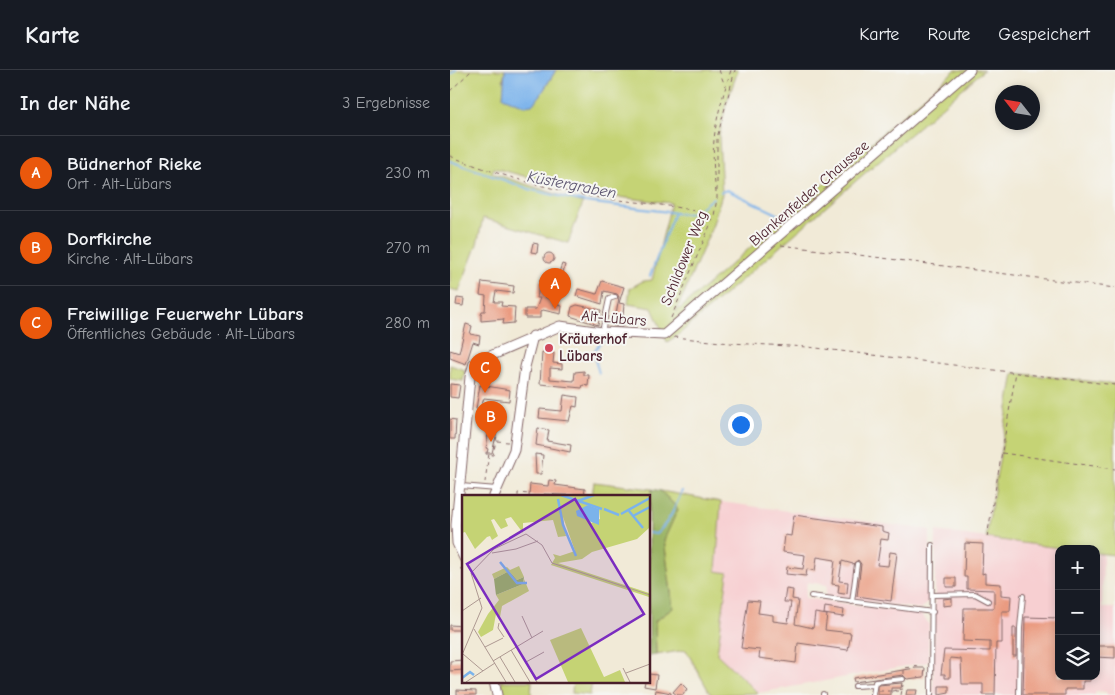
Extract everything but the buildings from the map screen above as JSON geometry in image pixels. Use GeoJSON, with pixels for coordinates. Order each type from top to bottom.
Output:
{"type":"FeatureCollection","features":[{"type":"Feature","properties":{"kind":"street","name":"Blankenfelder Chaussee"},"geometry":{"type":"LineString","coordinates":[[664,335],[773,243],[970,70]]}},
{"type":"Feature","properties":{"kind":"street","name":"Alt-Lübars"},"geometry":{"type":"LineString","coordinates":[[462,554],[457,543],[461,486],[471,368],[478,360],[560,326],[602,332],[664,335]]}},
{"type":"Feature","properties":{"kind":"street"},"geometry":{"type":"LineString","coordinates":[[495,493],[514,450],[524,367],[533,336]]}},
{"type":"Feature","properties":{"kind":"street"},"geometry":{"type":"LineString","coordinates":[[494,682],[497,695]]}},
{"type":"Feature","properties":{"kind":"lane"},"geometry":{"type":"LineString","coordinates":[[602,332],[609,299],[615,298]]}},
{"type":"Feature","properties":{"kind":"lane"},"geometry":{"type":"LineString","coordinates":[[461,486],[484,488],[495,493]]}},
{"type":"Feature","properties":{"kind":"lane"},"geometry":{"type":"LineString","coordinates":[[931,695],[932,545]]}},
{"type":"Feature","properties":{"kind":"lane"},"geometry":{"type":"LineString","coordinates":[[852,602],[857,564]]}},
{"type":"Feature","properties":{"kind":"lane"},"geometry":{"type":"LineString","coordinates":[[933,595],[975,594],[988,601]]}},
{"type":"Feature","properties":{"kind":"lane"},"geometry":{"type":"LineString","coordinates":[[811,596],[933,612]]}},
{"type":"Feature","properties":{"kind":"lane"},"geometry":{"type":"LineString","coordinates":[[1019,695],[1020,628],[1023,596]]}},
{"type":"Feature","properties":{"kind":"lane"},"geometry":{"type":"LineString","coordinates":[[855,686],[873,685],[875,682],[902,677]]}},
{"type":"Feature","properties":{"kind":"lane"},"geometry":{"type":"LineString","coordinates":[[873,685],[873,695]]}},
{"type":"Feature","properties":{"kind":"path"},"geometry":{"type":"LineString","coordinates":[[450,91],[472,70]]}},
{"type":"Feature","properties":{"kind":"path"},"geometry":{"type":"LineString","coordinates":[[719,70],[728,94]]}},
{"type":"Feature","properties":{"kind":"path"},"geometry":{"type":"LineString","coordinates":[[717,198],[713,170],[713,132],[731,70]]}},
{"type":"Feature","properties":{"kind":"path","name":"Schildower Weg"},"geometry":{"type":"LineString","coordinates":[[671,318],[714,216],[717,198],[717,138],[735,70]]}},
{"type":"Feature","properties":{"kind":"path"},"geometry":{"type":"LineString","coordinates":[[450,156],[489,171],[550,187],[590,196],[672,206],[714,216]]}},
{"type":"Feature","properties":{"kind":"path"},"geometry":{"type":"LineString","coordinates":[[773,243],[831,253],[1115,288]]}},
{"type":"Feature","properties":{"kind":"path"},"geometry":{"type":"LineString","coordinates":[[664,335],[730,343],[808,347],[1115,385]]}},
{"type":"Feature","properties":{"kind":"path"},"geometry":{"type":"LineString","coordinates":[[987,537],[1016,372]]}},
{"type":"Feature","properties":{"kind":"path"},"geometry":{"type":"LineString","coordinates":[[484,488],[489,454],[486,454],[487,450],[485,449],[488,430],[498,431],[493,455],[489,454]]}},
{"type":"Feature","properties":{"kind":"path"},"geometry":{"type":"LineString","coordinates":[[496,441],[508,442]]}},
{"type":"Feature","properties":{"kind":"path"},"geometry":{"type":"LineString","coordinates":[[1002,453],[1115,469]]}},
{"type":"Feature","properties":{"kind":"path"},"geometry":{"type":"LineString","coordinates":[[518,495],[518,493],[529,494]]}},
{"type":"Feature","properties":{"kind":"path"},"geometry":{"type":"LineString","coordinates":[[902,677],[900,671],[904,670]]}},
{"type":"Feature","properties":{"kind":"path"},"geometry":{"type":"LineString","coordinates":[[901,695],[901,691],[893,691],[892,689],[903,689]]}},
{"type":"Feature","properties":{"kind":"shaded area"},"geometry":{"type":"Polygon","coordinates":[[[721,502],[930,530],[929,601],[921,609],[826,596],[827,585],[807,582],[805,598],[921,614],[929,624],[928,662],[758,693],[717,654],[728,573],[716,571],[721,502]]]}},
{"type":"Feature","properties":{"kind":"shaded area"},"geometry":{"type":"Polygon","coordinates":[[[936,531],[1055,547],[1055,680],[1100,680],[1100,554],[1103,554],[1102,608],[1115,608],[1115,695],[1107,695],[1106,692],[1096,691],[1095,695],[933,695],[936,531]]]}},
{"type":"Feature","properties":{"kind":"green space"},"geometry":{"type":"Polygon","coordinates":[[[450,70],[505,70],[503,80],[540,96],[556,70],[738,70],[726,105],[719,137],[722,194],[712,227],[676,312],[955,70],[984,70],[678,335],[667,342],[652,308],[628,304],[630,288],[643,281],[652,280],[671,203],[591,194],[494,168],[492,173],[583,203],[568,243],[483,218],[477,244],[459,291],[450,289],[450,70]]]}},
{"type":"Feature","properties":{"kind":"green space"},"geometry":{"type":"Polygon","coordinates":[[[450,365],[465,370],[463,381],[450,379],[450,365]]]}},
{"type":"Feature","properties":{"kind":"green space"},"geometry":{"type":"Polygon","coordinates":[[[1014,373],[1115,384],[1115,555],[1100,553],[1100,545],[1055,545],[1055,547],[986,538],[1014,373]]]}},
{"type":"Feature","properties":{"kind":"green space"},"geometry":{"type":"Polygon","coordinates":[[[594,482],[652,489],[650,504],[650,495],[592,495],[594,482]]]}},
{"type":"Feature","properties":{"kind":"green space"},"geometry":{"type":"Polygon","coordinates":[[[652,489],[661,491],[678,509],[664,540],[673,608],[655,621],[656,655],[650,656],[650,504],[652,489]]]}},
{"type":"Feature","properties":{"kind":"green space"},"geometry":{"type":"Polygon","coordinates":[[[661,491],[721,502],[716,571],[728,573],[717,654],[758,693],[711,695],[686,650],[656,655],[655,621],[673,608],[664,539],[678,509],[661,491]]]}},
{"type":"Feature","properties":{"kind":"green space"},"geometry":{"type":"Polygon","coordinates":[[[501,682],[532,682],[531,695],[505,695],[501,682]]]}},
{"type":"Feature","properties":{"kind":"green space"},"geometry":{"type":"Polygon","coordinates":[[[573,682],[592,682],[590,695],[572,693],[573,682]]]}},
{"type":"Feature","properties":{"kind":"water"},"geometry":{"type":"Polygon","coordinates":[[[505,70],[556,70],[540,96],[532,105],[525,106],[503,97],[505,70]]]}},
{"type":"Feature","properties":{"kind":"waterway"},"geometry":{"type":"LineString","coordinates":[[450,75],[456,70]]}},
{"type":"Feature","properties":{"kind":"waterway","name":"Küstergraben"},"geometry":{"type":"LineString","coordinates":[[450,161],[532,190],[585,202],[686,214],[693,212]]}},
{"type":"Feature","properties":{"kind":"waterway","name":"Küstergraben"},"geometry":{"type":"LineString","coordinates":[[721,192],[727,190],[788,219]]}},
{"type":"Feature","properties":{"kind":"waterway","name":"Küstergraben"},"geometry":{"type":"LineString","coordinates":[[700,208],[713,198]]}},
{"type":"Feature","properties":{"kind":"waterway"},"geometry":{"type":"LineString","coordinates":[[650,276],[674,213]]}},
{"type":"Feature","properties":{"kind":"waterway"},"geometry":{"type":"LineString","coordinates":[[599,373],[593,353],[599,344],[610,337]]}},
{"type":"Feature","properties":{"kind":"waterway"},"geometry":{"type":"LineString","coordinates":[[650,533],[656,534],[665,524],[672,514],[682,491]]}},
{"type":"Feature","properties":{"kind":"place","name":"Büdnerhof Rieke"},"geometry":{"type":"Point","coordinates":[555,309]}},
{"type":"Feature","properties":{"kind":"place","name":"Kräuterhof Lübars"},"geometry":{"type":"Point","coordinates":[549,348]}},
{"type":"Feature","properties":{"kind":"place","name":"Freiwillige Feuerwehr Lübars"},"geometry":{"type":"Point","coordinates":[485,393]}},
{"type":"Feature","properties":{"kind":"place","name":"Dorfkirche"},"geometry":{"type":"Point","coordinates":[491,442]}}]}
